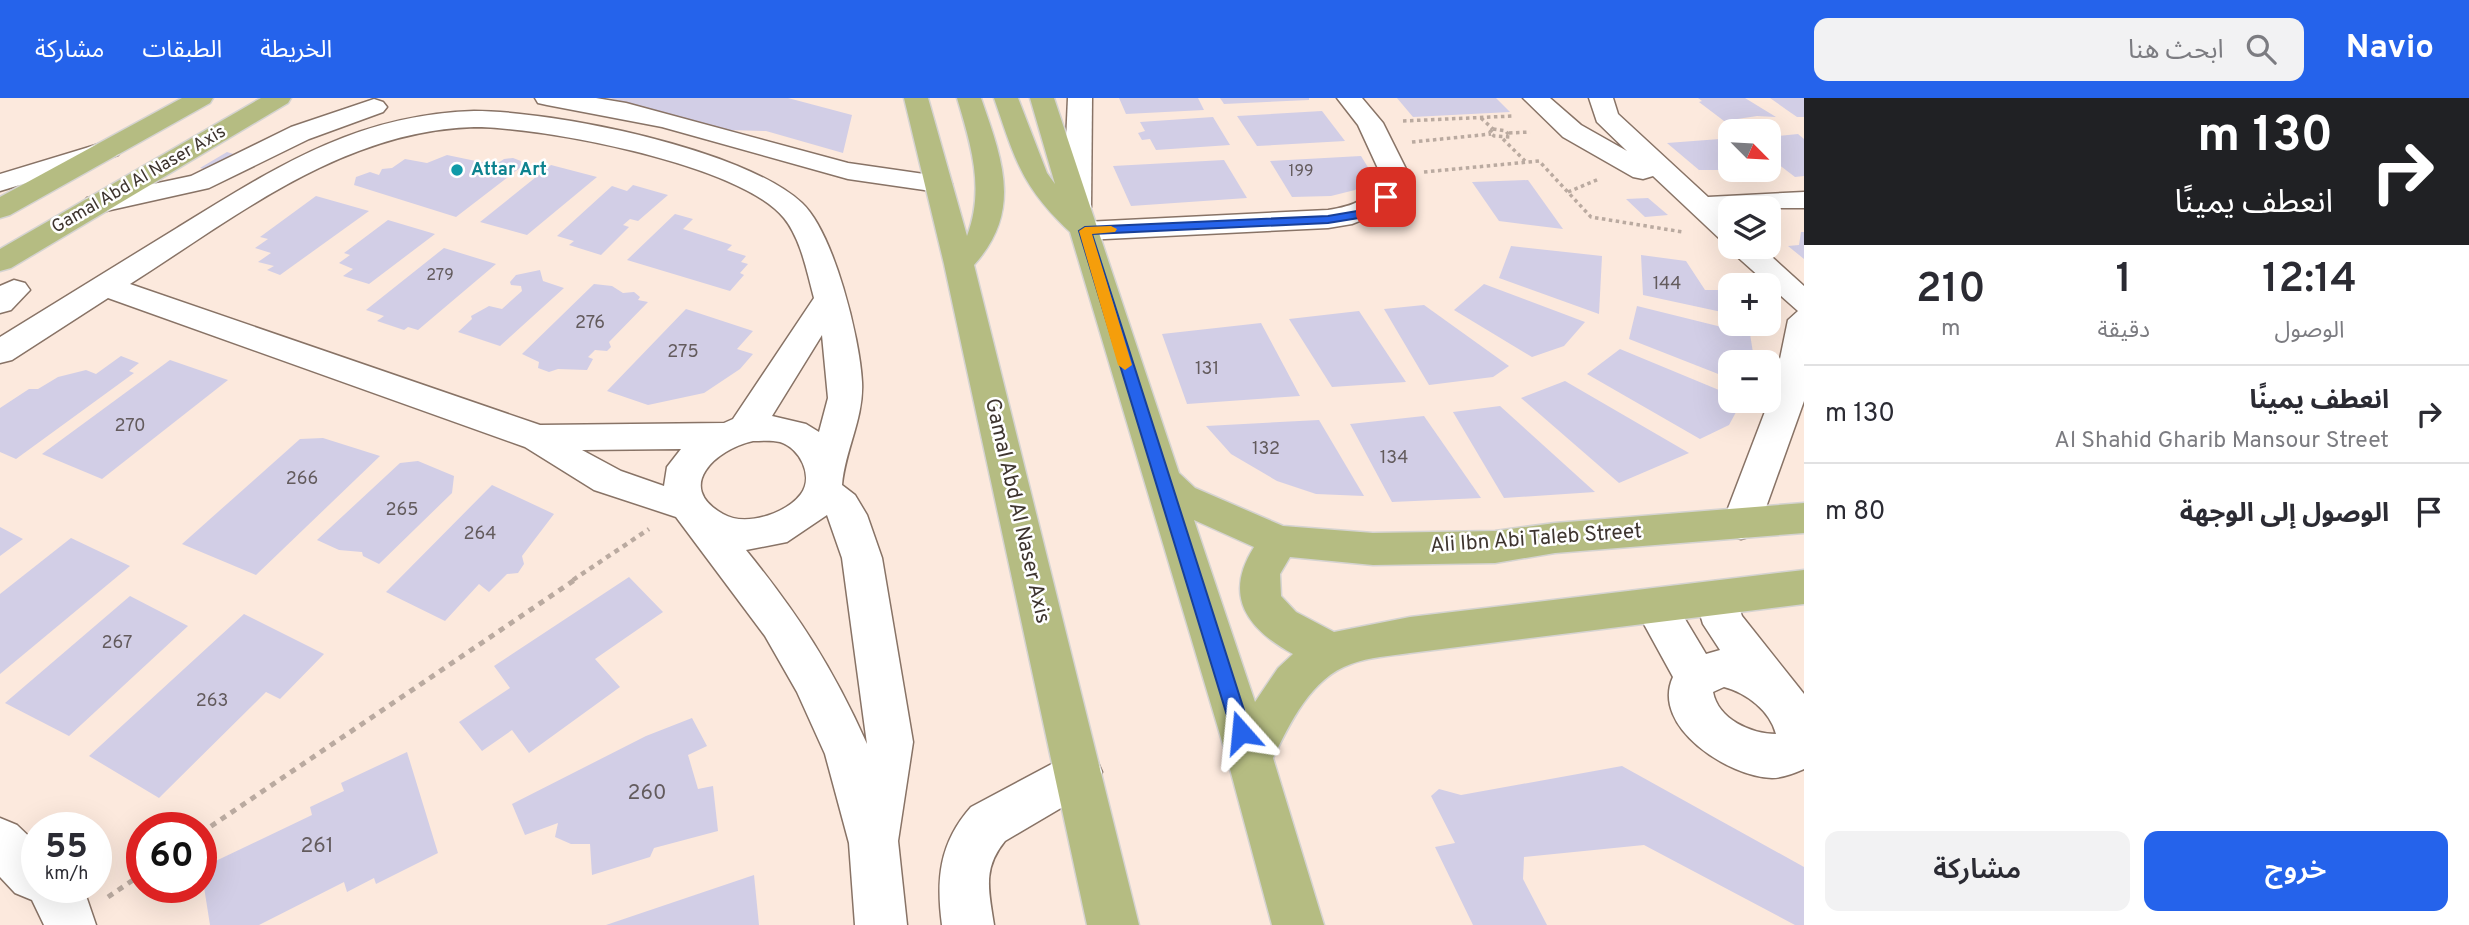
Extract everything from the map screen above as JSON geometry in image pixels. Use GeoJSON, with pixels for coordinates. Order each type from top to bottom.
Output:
{"type":"FeatureCollection","features":[{"type":"Feature","properties":{"kind":"main road","name":"Gamal Abd Al Naser Axis"},"geometry":{"type":"LineString","coordinates":[[0,209],[201,98]]}},
{"type":"Feature","properties":{"kind":"main road","name":"Gamal Abd Al Naser Axis"},"geometry":{"type":"LineString","coordinates":[[0,262],[279,98]]}},
{"type":"Feature","properties":{"kind":"main road","name":"Gamal Abd Al Naser Axis"},"geometry":{"type":"LineString","coordinates":[[916,98],[959,264],[1113,925]]}},
{"type":"Feature","properties":{"kind":"main road"},"geometry":{"type":"LineString","coordinates":[[959,264],[982,237],[992,192],[989,163],[969,98]]}},
{"type":"Feature","properties":{"kind":"main road"},"geometry":{"type":"LineString","coordinates":[[1006,98],[1034,174],[1054,202],[1081,219]]}},
{"type":"Feature","properties":{"kind":"main road"},"geometry":{"type":"LineString","coordinates":[[1042,98],[1159,477],[1250,758],[1298,925]]}},
{"type":"Feature","properties":{"kind":"main road","name":"Ali Ibn Abi Taleb Street"},"geometry":{"type":"LineString","coordinates":[[1159,477],[1182,498],[1279,541],[1373,549],[1495,547],[1555,538],[1804,519]]}},
{"type":"Feature","properties":{"kind":"main road"},"geometry":{"type":"LineString","coordinates":[[1279,541],[1260,573],[1262,601],[1274,618],[1299,638],[1333,651]]}},
{"type":"Feature","properties":{"kind":"main road"},"geometry":{"type":"LineString","coordinates":[[1250,758],[1274,708],[1301,674],[1333,651],[1410,635],[1804,587]]}},
{"type":"Feature","properties":{"kind":"street"},"geometry":{"type":"LineString","coordinates":[[97,205],[199,183],[325,123],[377,107],[422,98]]}},
{"type":"Feature","properties":{"kind":"street"},"geometry":{"type":"LineString","coordinates":[[547,98],[664,119],[834,170],[884,180],[935,174]]}},
{"type":"Feature","properties":{"kind":"street"},"geometry":{"type":"LineString","coordinates":[[1080,98],[1081,219],[1328,219],[1367,213],[1386,197],[1395,175],[1376,134],[1349,98]]}},
{"type":"Feature","properties":{"kind":"street"},"geometry":{"type":"LineString","coordinates":[[1601,98],[1606,117],[1718,221]]}},
{"type":"Feature","properties":{"kind":"street"},"geometry":{"type":"LineString","coordinates":[[1544,107],[1628,165],[1681,187]]}},
{"type":"Feature","properties":{"kind":"street"},"geometry":{"type":"LineString","coordinates":[[0,352],[104,286],[290,170],[340,145],[387,129],[440,121],[494,120],[637,146],[717,168],[755,183],[793,210],[813,240],[842,345],[845,398],[824,480],[810,510],[788,526],[760,534],[731,534],[569,462],[538,438],[104,286]]}},
{"type":"Feature","properties":{"kind":"street"},"geometry":{"type":"LineString","coordinates":[[0,183],[111,148]]}},
{"type":"Feature","properties":{"kind":"street"},"geometry":{"type":"LineString","coordinates":[[856,151],[935,174]]}},
{"type":"Feature","properties":{"kind":"street"},"geometry":{"type":"LineString","coordinates":[[1703,206],[1804,200]]}},
{"type":"Feature","properties":{"kind":"street"},"geometry":{"type":"LineString","coordinates":[[1757,259],[1804,303]]}},
{"type":"Feature","properties":{"kind":"street"},"geometry":{"type":"LineString","coordinates":[[829,299],[734,432],[700,448],[686,466],[680,486],[695,516],[780,623],[814,681],[848,754],[874,843],[881,925]]}},
{"type":"Feature","properties":{"kind":"street"},"geometry":{"type":"LineString","coordinates":[[1741,524],[1765,455],[1788,403],[1803,353],[1804,320]]}},
{"type":"Feature","properties":{"kind":"street"},"geometry":{"type":"LineString","coordinates":[[538,438],[734,432],[774,428],[798,436],[816,450],[824,480],[853,527],[862,558],[890,742],[885,791],[874,843]]}},
{"type":"Feature","properties":{"kind":"street"},"geometry":{"type":"LineString","coordinates":[[1716,598],[1724,624],[1794,708],[1802,724],[1804,738],[1799,750],[1786,757],[1769,758],[1728,744],[1697,715],[1690,699],[1690,686],[1695,675],[1707,669],[1742,672],[1780,693]]}},
{"type":"Feature","properties":{"kind":"street"},"geometry":{"type":"LineString","coordinates":[[1654,606],[1695,675]]}},
{"type":"Feature","properties":{"kind":"street"},"geometry":{"type":"LineString","coordinates":[[968,925],[961,879],[969,848],[977,834],[988,824],[1077,772]]}},
{"type":"Feature","properties":{"kind":"street"},"geometry":{"type":"LineString","coordinates":[[63,903],[70,925]]}},
{"type":"Feature","properties":{"kind":"path"},"geometry":{"type":"LineString","coordinates":[[1376,134],[1544,107]]}},
{"type":"Feature","properties":{"kind":"path"},"geometry":{"type":"LineString","coordinates":[[1480,117],[1493,129],[1506,131],[1511,135],[1503,139]]}},
{"type":"Feature","properties":{"kind":"path"},"geometry":{"type":"LineString","coordinates":[[1491,134],[1493,129]]}},
{"type":"Feature","properties":{"kind":"path"},"geometry":{"type":"LineString","coordinates":[[1376,134],[1491,134],[1503,139],[1525,162]]}},
{"type":"Feature","properties":{"kind":"path"},"geometry":{"type":"LineString","coordinates":[[1395,175],[1539,161],[1591,217],[1693,233]]}},
{"type":"Feature","properties":{"kind":"path"},"geometry":{"type":"LineString","coordinates":[[217,823],[695,516]]}},
{"type":"Feature","properties":{"kind":"building"},"geometry":{"type":"Polygon","coordinates":[[[609,98],[788,98],[852,115],[843,153],[766,131],[728,130],[609,98]]]}},
{"type":"Feature","properties":{"kind":"building"},"geometry":{"type":"Polygon","coordinates":[[[1119,98],[1198,98],[1204,110],[1126,114],[1119,98]]]}},
{"type":"Feature","properties":{"kind":"building"},"geometry":{"type":"Polygon","coordinates":[[[1220,98],[1309,98],[1309,100],[1224,104],[1220,98]]]}},
{"type":"Feature","properties":{"kind":"building"},"geometry":{"type":"Polygon","coordinates":[[[1397,98],[1496,98],[1510,112],[1413,117],[1397,98]]]}},
{"type":"Feature","properties":{"kind":"building"},"geometry":{"type":"Polygon","coordinates":[[[1698,98],[1745,98],[1776,117],[1721,119],[1699,102],[1702,101],[1698,98]]]}},
{"type":"Feature","properties":{"kind":"building"},"geometry":{"type":"Polygon","coordinates":[[[1770,98],[1804,98],[1804,117],[1797,117],[1770,98]]]}},
{"type":"Feature","properties":{"kind":"building"},"geometry":{"type":"Polygon","coordinates":[[[1322,111],[1345,141],[1257,146],[1237,116],[1322,111]]]}},
{"type":"Feature","properties":{"kind":"building"},"geometry":{"type":"Polygon","coordinates":[[[1213,117],[1230,145],[1156,150],[1150,139],[1142,140],[1138,133],[1145,131],[1140,122],[1213,117]]]}},
{"type":"Feature","properties":{"kind":"building"},"geometry":{"type":"Polygon","coordinates":[[[1798,134],[1804,139],[1804,176],[1795,177],[1782,167],[1782,136],[1798,134]]]}},
{"type":"Feature","properties":{"kind":"building"},"geometry":{"type":"Polygon","coordinates":[[[1718,139],[1718,170],[1699,170],[1667,143],[1718,139]]]}},
{"type":"Feature","properties":{"kind":"building"},"geometry":{"type":"Polygon","coordinates":[[[227,152],[237,155],[211,171],[200,168],[227,152]]]}},
{"type":"Feature","properties":{"kind":"building"},"geometry":{"type":"Polygon","coordinates":[[[447,155],[495,165],[504,159],[513,158],[521,161],[521,167],[456,217],[354,185],[356,177],[370,172],[379,175],[382,169],[392,168],[405,159],[427,163],[447,155]]]}},
{"type":"Feature","properties":{"kind":"building"},"geometry":{"type":"Polygon","coordinates":[[[1361,156],[1372,174],[1355,190],[1331,196],[1292,197],[1270,161],[1361,156]]]}},
{"type":"Feature","properties":{"kind":"building"},"geometry":{"type":"Polygon","coordinates":[[[1224,160],[1247,198],[1131,206],[1113,166],[1224,160]]]}},
{"type":"Feature","properties":{"kind":"building"},"geometry":{"type":"Polygon","coordinates":[[[551,165],[597,177],[527,235],[480,222],[551,165]]]}},
{"type":"Feature","properties":{"kind":"building"},"geometry":{"type":"Polygon","coordinates":[[[1528,180],[1563,229],[1499,221],[1472,182],[1528,180]]]}},
{"type":"Feature","properties":{"kind":"building"},"geometry":{"type":"Polygon","coordinates":[[[633,185],[668,195],[638,221],[630,219],[623,225],[629,227],[601,255],[569,245],[574,241],[557,236],[612,186],[627,191],[633,185]]]}},
{"type":"Feature","properties":{"kind":"building"},"geometry":{"type":"Polygon","coordinates":[[[316,196],[369,211],[280,275],[267,270],[274,266],[258,262],[271,253],[255,248],[268,239],[260,237],[316,196]]]}},
{"type":"Feature","properties":{"kind":"building"},"geometry":{"type":"Polygon","coordinates":[[[1648,198],[1668,215],[1645,217],[1626,199],[1648,198]]]}},
{"type":"Feature","properties":{"kind":"building"},"geometry":{"type":"Polygon","coordinates":[[[675,214],[693,219],[683,229],[732,245],[727,250],[746,256],[741,262],[748,264],[740,273],[744,275],[730,291],[627,260],[675,214]]]}},
{"type":"Feature","properties":{"kind":"building"},"geometry":{"type":"Polygon","coordinates":[[[388,220],[435,234],[369,284],[343,276],[353,269],[339,263],[350,255],[344,253],[388,220]]]}},
{"type":"Feature","properties":{"kind":"building"},"geometry":{"type":"Polygon","coordinates":[[[1801,232],[1804,232],[1804,259],[1788,246],[1799,245],[1801,232]]]}},
{"type":"Feature","properties":{"kind":"building"},"geometry":{"type":"Polygon","coordinates":[[[1511,246],[1602,256],[1599,314],[1499,278],[1511,246]]]}},
{"type":"Feature","properties":{"kind":"building"},"geometry":{"type":"Polygon","coordinates":[[[444,248],[496,264],[418,330],[408,327],[404,330],[377,321],[384,316],[366,310],[444,248]]]}},
{"type":"Feature","properties":{"kind":"building"},"geometry":{"type":"Polygon","coordinates":[[[1641,255],[1686,261],[1705,290],[1718,290],[1718,311],[1643,295],[1641,255]]]}},
{"type":"Feature","properties":{"kind":"building"},"geometry":{"type":"Polygon","coordinates":[[[540,270],[543,281],[564,288],[500,346],[458,332],[472,319],[471,316],[489,306],[502,309],[522,291],[521,286],[511,285],[510,282],[516,275],[540,270]]]}},
{"type":"Feature","properties":{"kind":"building"},"geometry":{"type":"Polygon","coordinates":[[[594,284],[612,286],[623,293],[634,292],[640,297],[638,300],[648,302],[609,342],[611,347],[607,351],[595,350],[588,357],[593,359],[587,370],[558,369],[549,372],[538,368],[539,362],[522,354],[594,284]]]}},
{"type":"Feature","properties":{"kind":"building"},"geometry":{"type":"Polygon","coordinates":[[[1484,284],[1585,322],[1564,346],[1532,357],[1454,310],[1484,284]]]}},
{"type":"Feature","properties":{"kind":"building"},"geometry":{"type":"Polygon","coordinates":[[[1424,305],[1509,366],[1493,377],[1429,385],[1384,309],[1424,305]]]}},
{"type":"Feature","properties":{"kind":"building"},"geometry":{"type":"Polygon","coordinates":[[[1637,306],[1718,326],[1718,336],[1750,336],[1753,350],[1718,350],[1718,374],[1629,339],[1637,306]]]}},
{"type":"Feature","properties":{"kind":"building"},"geometry":{"type":"Polygon","coordinates":[[[686,309],[753,331],[737,349],[753,354],[740,369],[704,393],[648,405],[607,391],[686,309]]]}},
{"type":"Feature","properties":{"kind":"building"},"geometry":{"type":"Polygon","coordinates":[[[1359,311],[1406,382],[1332,387],[1289,319],[1359,311]]]}},
{"type":"Feature","properties":{"kind":"building"},"geometry":{"type":"Polygon","coordinates":[[[1261,323],[1300,396],[1187,404],[1162,334],[1261,323]]]}},
{"type":"Feature","properties":{"kind":"building"},"geometry":{"type":"Polygon","coordinates":[[[1620,349],[1718,390],[1718,413],[1736,413],[1729,425],[1700,439],[1587,374],[1620,349]]]}},
{"type":"Feature","properties":{"kind":"building"},"geometry":{"type":"Polygon","coordinates":[[[121,356],[139,363],[129,371],[134,373],[16,459],[0,452],[0,408],[29,389],[38,389],[58,377],[86,370],[96,374],[121,356]]]}},
{"type":"Feature","properties":{"kind":"building"},"geometry":{"type":"Polygon","coordinates":[[[170,360],[228,380],[102,479],[42,454],[170,360]]]}},
{"type":"Feature","properties":{"kind":"building"},"geometry":{"type":"Polygon","coordinates":[[[1565,381],[1689,453],[1619,483],[1521,398],[1565,381]]]}},
{"type":"Feature","properties":{"kind":"building"},"geometry":{"type":"Polygon","coordinates":[[[1500,406],[1595,492],[1504,498],[1453,412],[1500,406]]]}},
{"type":"Feature","properties":{"kind":"building"},"geometry":{"type":"Polygon","coordinates":[[[1424,416],[1481,498],[1392,502],[1350,424],[1424,416]]]}},
{"type":"Feature","properties":{"kind":"building"},"geometry":{"type":"Polygon","coordinates":[[[1319,420],[1364,496],[1316,494],[1277,481],[1231,454],[1206,426],[1319,420]]]}},
{"type":"Feature","properties":{"kind":"building"},"geometry":{"type":"Polygon","coordinates":[[[323,438],[380,456],[256,575],[182,544],[300,439],[323,438]]]}},
{"type":"Feature","properties":{"kind":"building"},"geometry":{"type":"Polygon","coordinates":[[[418,461],[454,476],[452,493],[379,564],[363,556],[362,552],[339,550],[317,540],[400,463],[418,461]]]}},
{"type":"Feature","properties":{"kind":"building"},"geometry":{"type":"Polygon","coordinates":[[[492,485],[554,514],[522,556],[524,564],[518,573],[507,574],[489,592],[479,584],[445,621],[386,592],[492,485]]]}},
{"type":"Feature","properties":{"kind":"building"},"geometry":{"type":"Polygon","coordinates":[[[0,527],[23,539],[0,556],[0,527]]]}},
{"type":"Feature","properties":{"kind":"building"},"geometry":{"type":"Polygon","coordinates":[[[71,538],[130,566],[0,674],[0,594],[71,538]]]}},
{"type":"Feature","properties":{"kind":"building"},"geometry":{"type":"Polygon","coordinates":[[[629,577],[663,612],[595,659],[620,687],[529,753],[512,730],[482,751],[459,722],[510,688],[494,666],[629,577]]]}},
{"type":"Feature","properties":{"kind":"building"},"geometry":{"type":"Polygon","coordinates":[[[130,596],[188,626],[69,736],[5,703],[130,596]]]}},
{"type":"Feature","properties":{"kind":"building"},"geometry":{"type":"Polygon","coordinates":[[[244,614],[324,654],[280,699],[266,692],[159,798],[89,756],[244,614]]]}},
{"type":"Feature","properties":{"kind":"building"},"geometry":{"type":"Polygon","coordinates":[[[692,718],[707,746],[688,755],[698,789],[713,786],[718,831],[654,848],[650,857],[592,875],[590,844],[571,844],[555,837],[558,823],[525,835],[512,804],[646,736],[692,718]]]}},
{"type":"Feature","properties":{"kind":"building"},"geometry":{"type":"Polygon","coordinates":[[[407,752],[438,853],[376,884],[374,878],[347,892],[344,882],[259,925],[210,925],[207,903],[217,903],[217,860],[312,815],[310,807],[344,791],[341,783],[407,752]]]}},
{"type":"Feature","properties":{"kind":"building"},"geometry":{"type":"Polygon","coordinates":[[[1622,766],[1804,867],[1804,925],[1795,925],[1644,845],[1524,857],[1523,879],[1547,925],[1473,925],[1435,847],[1455,843],[1431,796],[1439,789],[1461,795],[1622,766]]]}},
{"type":"Feature","properties":{"kind":"building"},"geometry":{"type":"Polygon","coordinates":[[[754,875],[759,925],[606,925],[754,875]]]}},
{"type":"Feature","properties":{"kind":"slow traffic"},"geometry":{"type":"LineString","coordinates":[[1111,229],[1085,231],[1125,365]]}},
{"type":"Feature","properties":{"kind":"place","name":"Attar Art"},"geometry":{"type":"Point","coordinates":[457,170]}},
{"type":"Feature","properties":{"kind":"route"},"geometry":{"type":"LineString","coordinates":[[1241,732],[1159,477],[1085,231],[1328,219],[1367,213],[1386,197]]}}]}
